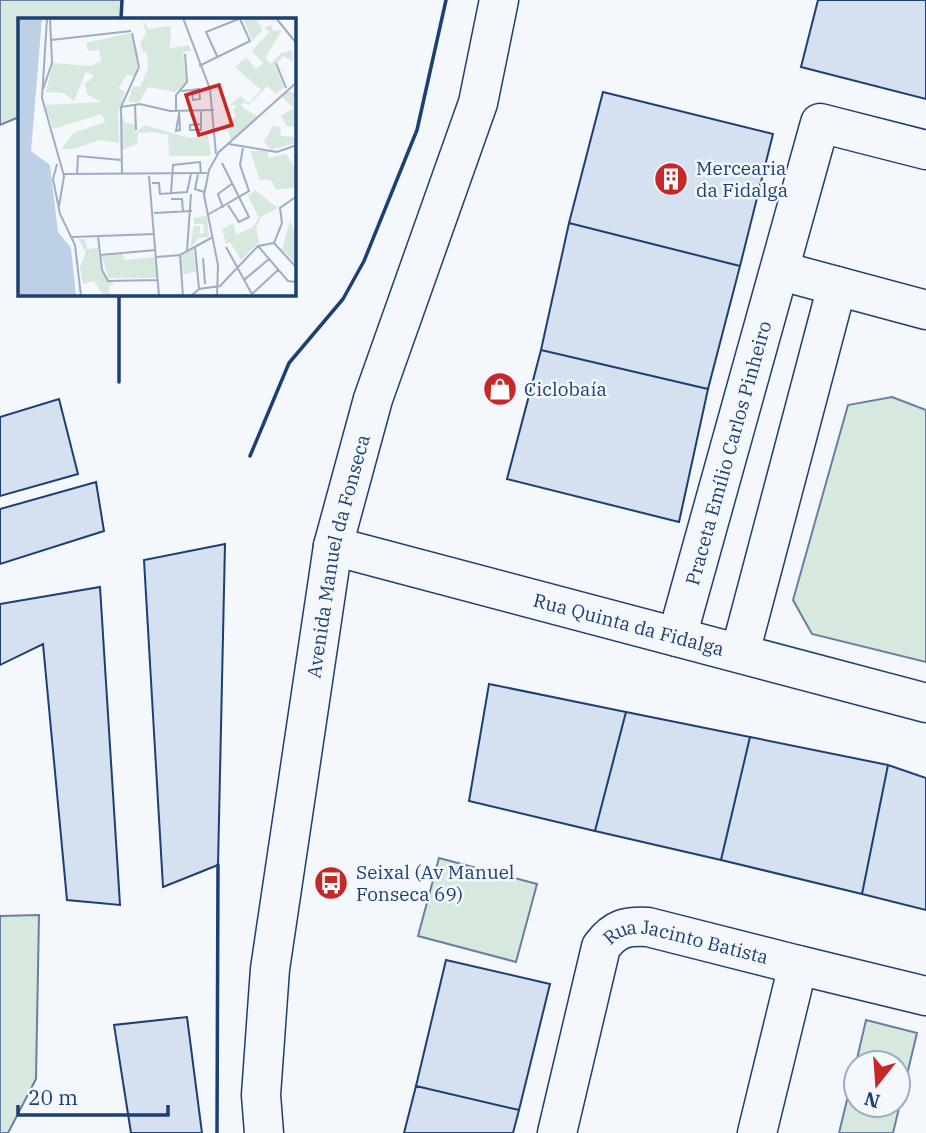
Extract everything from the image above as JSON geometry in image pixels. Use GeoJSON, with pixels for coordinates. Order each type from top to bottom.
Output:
{"type":"FeatureCollection","features":[{"type":"Feature","properties":{"kind":"street","name":"Avenida Manuel da Fonseca"},"geometry":{"type":"LineString","coordinates":[[264,1133],[261,1095],[270,969],[333,546],[373,399],[478,103],[499,0]]}},
{"type":"Feature","properties":{"kind":"street","name":"Praceta Emílio Carlos Pinheiro"},"geometry":{"type":"LineString","coordinates":[[677,637],[781,271],[820,122],[926,150]]}},
{"type":"Feature","properties":{"kind":"street"},"geometry":{"type":"LineString","coordinates":[[781,271],[926,310]]}},
{"type":"Feature","properties":{"kind":"street"},"geometry":{"type":"LineString","coordinates":[[740,653],[837,286]]}},
{"type":"Feature","properties":{"kind":"street","name":"Rua Quinta da Fidalga"},"geometry":{"type":"LineString","coordinates":[[333,546],[926,703]]}},
{"type":"Feature","properties":{"kind":"street","name":"Rua Jacinto Batista"},"geometry":{"type":"LineString","coordinates":[[556,1133],[601,947],[615,930],[648,927],[926,996]]}},
{"type":"Feature","properties":{"kind":"street","name":"Rua Jacinto Batista"},"geometry":{"type":"LineString","coordinates":[[757,1133],[798,965]]}},
{"type":"Feature","properties":{"kind":"shaded area"},"geometry":{"type":"Polygon","coordinates":[[[0,0],[122,0],[121,18],[18,18],[18,117],[0,125],[0,0]]]}},
{"type":"Feature","properties":{"kind":"shaded area"},"geometry":{"type":"Polygon","coordinates":[[[892,397],[926,410],[926,662],[812,634],[793,600],[848,405],[892,397]]]}},
{"type":"Feature","properties":{"kind":"shaded area"},"geometry":{"type":"Polygon","coordinates":[[[439,858],[537,884],[516,962],[418,936],[439,858]]]}},
{"type":"Feature","properties":{"kind":"shaded area"},"geometry":{"type":"Polygon","coordinates":[[[39,915],[36,1079],[8,1133],[0,1133],[0,916],[39,915]]]}},
{"type":"Feature","properties":{"kind":"shaded area"},"geometry":{"type":"Polygon","coordinates":[[[866,1020],[917,1033],[912,1054],[912,1049],[859,1049],[866,1020]]]}},
{"type":"Feature","properties":{"kind":"shaded area"},"geometry":{"type":"Polygon","coordinates":[[[842,1119],[896,1119],[893,1133],[839,1133],[842,1119]]]}},
{"type":"Feature","properties":{"kind":"building"},"geometry":{"type":"Polygon","coordinates":[[[818,0],[926,0],[926,99],[801,67],[818,0]]]}},
{"type":"Feature","properties":{"kind":"building","name":"Mercearia da Fidalga"},"geometry":{"type":"Polygon","coordinates":[[[603,92],[773,134],[740,266],[569,223],[603,92]]]}},
{"type":"Feature","properties":{"kind":"building"},"geometry":{"type":"Polygon","coordinates":[[[569,223],[740,266],[708,389],[541,350],[569,223]]]}},
{"type":"Feature","properties":{"kind":"building"},"geometry":{"type":"Polygon","coordinates":[[[541,350],[708,389],[679,522],[507,479],[541,350]]]}},
{"type":"Feature","properties":{"kind":"building"},"geometry":{"type":"Polygon","coordinates":[[[59,399],[78,474],[0,496],[0,417],[59,399]]]}},
{"type":"Feature","properties":{"kind":"building"},"geometry":{"type":"Polygon","coordinates":[[[96,482],[104,531],[0,564],[0,509],[96,482]]]}},
{"type":"Feature","properties":{"kind":"building"},"geometry":{"type":"Polygon","coordinates":[[[225,544],[218,865],[163,887],[144,560],[225,544]]]}},
{"type":"Feature","properties":{"kind":"building"},"geometry":{"type":"Polygon","coordinates":[[[100,587],[120,905],[67,900],[43,644],[0,665],[0,604],[100,587]]]}},
{"type":"Feature","properties":{"kind":"building"},"geometry":{"type":"Polygon","coordinates":[[[489,684],[626,712],[595,831],[469,801],[489,684]]]}},
{"type":"Feature","properties":{"kind":"building"},"geometry":{"type":"Polygon","coordinates":[[[626,712],[750,737],[721,860],[595,831],[626,712]]]}},
{"type":"Feature","properties":{"kind":"building"},"geometry":{"type":"Polygon","coordinates":[[[750,737],[888,765],[862,894],[721,860],[750,737]]]}},
{"type":"Feature","properties":{"kind":"building"},"geometry":{"type":"Polygon","coordinates":[[[888,765],[926,778],[926,910],[862,894],[888,765]]]}},
{"type":"Feature","properties":{"kind":"building"},"geometry":{"type":"Polygon","coordinates":[[[446,960],[550,984],[519,1110],[416,1086],[446,960]]]}},
{"type":"Feature","properties":{"kind":"building"},"geometry":{"type":"Polygon","coordinates":[[[187,1017],[202,1133],[131,1133],[114,1025],[187,1017]]]}},
{"type":"Feature","properties":{"kind":"building"},"geometry":{"type":"Polygon","coordinates":[[[416,1086],[519,1110],[513,1133],[404,1133],[416,1086]]]}},
{"type":"Feature","properties":{"kind":"wall"},"geometry":{"type":"LineString","coordinates":[[121,18],[122,0]]}},
{"type":"Feature","properties":{"kind":"wall"},"geometry":{"type":"LineString","coordinates":[[250,456],[289,363],[343,299],[364,261],[417,130],[446,0]]}},
{"type":"Feature","properties":{"kind":"wall"},"geometry":{"type":"LineString","coordinates":[[119,296],[119,382]]}},
{"type":"Feature","properties":{"kind":"wall"},"geometry":{"type":"LineString","coordinates":[[217,1133],[218,865]]}},
{"type":"Feature","properties":{"kind":"place","name":"Mercearia da Fidalga"},"geometry":{"type":"Point","coordinates":[671,179]}},
{"type":"Feature","properties":{"kind":"place","name":"Ciclobaía"},"geometry":{"type":"Point","coordinates":[500,389]}},
{"type":"Feature","properties":{"kind":"place","name":"Seixal (Av Manuel Fonseca 69)"},"geometry":{"type":"Point","coordinates":[331,883]}}]}
